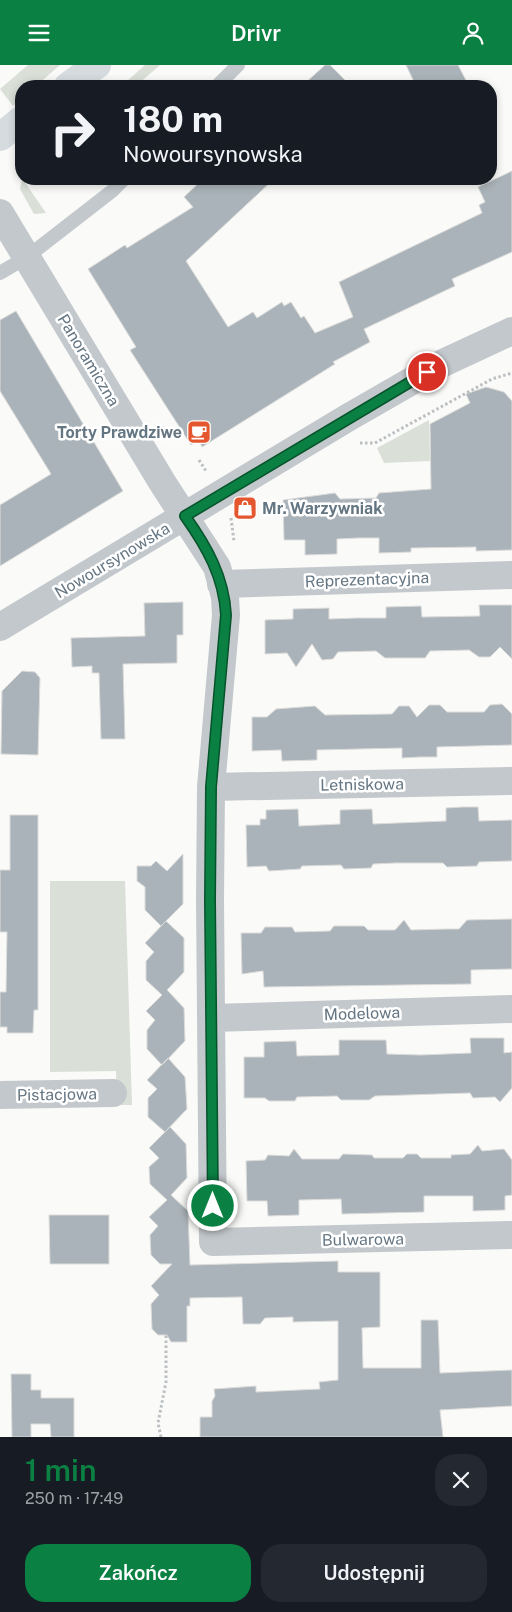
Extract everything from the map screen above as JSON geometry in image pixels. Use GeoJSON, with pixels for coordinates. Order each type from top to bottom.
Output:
{"type":"FeatureCollection","features":[{"type":"Feature","properties":{"kind":"main road"},"geometry":{"type":"LineString","coordinates":[[76,80],[97,65]]}},
{"type":"Feature","properties":{"kind":"main road"},"geometry":{"type":"LineString","coordinates":[[0,137],[15,126]]}},
{"type":"Feature","properties":{"kind":"street","name":"Panoramiczna"},"geometry":{"type":"LineString","coordinates":[[0,213],[217,567],[225,597],[226,615],[211,787],[213,1243]]}},
{"type":"Feature","properties":{"kind":"street","name":"Nowoursynowska"},"geometry":{"type":"LineString","coordinates":[[0,627],[443,363],[512,331]]}},
{"type":"Feature","properties":{"kind":"street","name":"Reprezentacyjna"},"geometry":{"type":"LineString","coordinates":[[222,584],[512,575]]}},
{"type":"Feature","properties":{"kind":"street","name":"Letniskowa"},"geometry":{"type":"LineString","coordinates":[[211,787],[512,781]]}},
{"type":"Feature","properties":{"kind":"street","name":"Modelowa"},"geometry":{"type":"LineString","coordinates":[[211,1018],[512,1009]]}},
{"type":"Feature","properties":{"kind":"street","name":"Pistacjowa"},"geometry":{"type":"LineString","coordinates":[[0,1095],[114,1093]]}},
{"type":"Feature","properties":{"kind":"street","name":"Bulwarowa"},"geometry":{"type":"LineString","coordinates":[[213,1243],[512,1235]]}},
{"type":"Feature","properties":{"kind":"lane"},"geometry":{"type":"LineString","coordinates":[[223,80],[238,65]]}},
{"type":"Feature","properties":{"kind":"lane"},"geometry":{"type":"LineString","coordinates":[[0,273],[27,257],[118,185]]}},
{"type":"Feature","properties":{"kind":"path"},"geometry":{"type":"LineString","coordinates":[[231,510],[234,542]]}},
{"type":"Feature","properties":{"kind":"path"},"geometry":{"type":"LineString","coordinates":[[162,1437],[158,1423],[166,1382],[166,1335]]}},
{"type":"Feature","properties":{"kind":"shaded area"},"geometry":{"type":"Polygon","coordinates":[[[28,65],[60,65],[43,80],[15,80],[15,104],[13,106],[0,89],[28,65]]]}},
{"type":"Feature","properties":{"kind":"shaded area"},"geometry":{"type":"Polygon","coordinates":[[[145,65],[160,65],[143,80],[128,80],[145,65]]]}},
{"type":"Feature","properties":{"kind":"shaded area"},"geometry":{"type":"Polygon","coordinates":[[[21,185],[27,185],[46,213],[34,214],[20,189],[21,185]]]}},
{"type":"Feature","properties":{"kind":"shaded area"},"geometry":{"type":"Polygon","coordinates":[[[429,420],[430,461],[384,463],[377,448],[429,420]]]}},
{"type":"Feature","properties":{"kind":"shaded area"},"geometry":{"type":"Polygon","coordinates":[[[50,881],[125,881],[132,1105],[117,1105],[116,1071],[50,1072],[50,881]]]}},
{"type":"Feature","properties":{"kind":"building"},"geometry":{"type":"Polygon","coordinates":[[[325,65],[330,65],[345,80],[309,80],[325,65]]]}},
{"type":"Feature","properties":{"kind":"building"},"geometry":{"type":"Polygon","coordinates":[[[406,65],[458,65],[466,80],[413,80],[406,65]]]}},
{"type":"Feature","properties":{"kind":"building"},"geometry":{"type":"Polygon","coordinates":[[[512,171],[512,252],[452,279],[455,286],[364,329],[370,342],[333,362],[335,364],[202,447],[199,440],[191,445],[130,350],[136,347],[88,269],[125,245],[127,248],[193,207],[184,197],[197,185],[268,185],[186,261],[228,327],[253,312],[257,318],[282,302],[284,306],[291,302],[301,318],[304,316],[315,333],[353,317],[339,282],[482,213],[479,205],[485,202],[478,187],[482,185],[497,185],[497,178],[512,171]]]}},
{"type":"Feature","properties":{"kind":"building"},"geometry":{"type":"Polygon","coordinates":[[[16,311],[123,491],[0,566],[0,505],[51,474],[0,391],[0,320],[16,311]]]}},
{"type":"Feature","properties":{"kind":"building"},"geometry":{"type":"Polygon","coordinates":[[[486,387],[504,392],[512,401],[512,550],[476,551],[476,547],[411,548],[411,552],[379,553],[379,538],[358,538],[337,539],[337,554],[305,555],[305,540],[284,540],[283,500],[335,493],[340,499],[376,498],[379,493],[431,489],[430,424],[470,403],[466,394],[486,387]]]}},
{"type":"Feature","properties":{"kind":"building"},"geometry":{"type":"Polygon","coordinates":[[[183,602],[183,635],[177,635],[177,663],[123,664],[125,739],[101,739],[99,673],[92,673],[92,666],[72,667],[71,638],[145,636],[144,603],[183,602]]]}},
{"type":"Feature","properties":{"kind":"building"},"geometry":{"type":"Polygon","coordinates":[[[479,605],[512,605],[512,659],[500,647],[490,657],[479,657],[469,650],[430,651],[425,658],[385,658],[376,651],[338,652],[333,659],[322,660],[312,644],[296,667],[287,653],[265,654],[265,620],[293,619],[293,609],[329,608],[329,619],[386,618],[386,607],[421,606],[422,617],[480,616],[479,605]]]}},
{"type":"Feature","properties":{"kind":"building"},"geometry":{"type":"Polygon","coordinates":[[[22,671],[35,672],[40,678],[38,755],[1,754],[2,691],[22,671]]]}},
{"type":"Feature","properties":{"kind":"building"},"geometry":{"type":"Polygon","coordinates":[[[502,704],[512,714],[512,745],[437,747],[437,757],[402,758],[402,748],[317,750],[317,760],[282,761],[281,750],[252,751],[252,717],[267,717],[276,709],[315,706],[325,715],[392,714],[399,706],[409,706],[417,717],[429,705],[440,705],[447,712],[484,712],[490,705],[502,704]]]}},
{"type":"Feature","properties":{"kind":"building"},"geometry":{"type":"Polygon","coordinates":[[[478,807],[479,821],[512,820],[512,861],[479,862],[477,866],[447,867],[443,863],[395,863],[373,864],[371,868],[344,869],[341,865],[302,866],[300,869],[269,871],[266,866],[247,867],[246,825],[260,825],[260,819],[266,819],[266,810],[298,809],[299,826],[340,824],[340,810],[372,809],[373,824],[446,821],[446,808],[478,807]]]}},
{"type":"Feature","properties":{"kind":"building"},"geometry":{"type":"Polygon","coordinates":[[[10,815],[38,815],[38,1010],[34,1010],[33,1033],[7,1033],[7,1027],[0,1027],[0,992],[6,992],[7,932],[0,932],[0,870],[10,870],[10,815]]]}},
{"type":"Feature","properties":{"kind":"building"},"geometry":{"type":"Polygon","coordinates":[[[183,854],[183,904],[161,926],[145,910],[145,887],[137,881],[137,866],[151,866],[156,861],[167,871],[183,854]]]}},
{"type":"Feature","properties":{"kind":"building"},"geometry":{"type":"Polygon","coordinates":[[[512,919],[512,969],[471,970],[471,984],[264,987],[263,971],[242,974],[241,933],[261,933],[265,927],[292,927],[295,932],[330,931],[334,926],[364,926],[368,930],[395,930],[404,920],[411,930],[459,929],[467,920],[512,919]]]}},
{"type":"Feature","properties":{"kind":"building"},"geometry":{"type":"Polygon","coordinates":[[[166,921],[184,938],[184,972],[167,990],[184,1008],[185,1041],[162,1065],[147,1049],[147,1030],[155,1020],[146,1011],[162,995],[146,980],[146,961],[154,952],[145,943],[166,921]]]}},
{"type":"Feature","properties":{"kind":"building"},"geometry":{"type":"Polygon","coordinates":[[[470,1038],[504,1038],[504,1053],[512,1052],[512,1088],[500,1102],[495,1097],[473,1098],[470,1093],[375,1096],[369,1100],[341,1100],[337,1096],[297,1097],[295,1101],[269,1101],[265,1098],[244,1098],[244,1057],[264,1057],[264,1042],[296,1041],[297,1056],[339,1055],[339,1040],[386,1040],[387,1054],[421,1055],[471,1053],[470,1038]]]}},
{"type":"Feature","properties":{"kind":"building"},"geometry":{"type":"Polygon","coordinates":[[[168,1058],[185,1077],[187,1109],[165,1132],[148,1117],[148,1098],[157,1089],[147,1080],[168,1058]]]}},
{"type":"Feature","properties":{"kind":"building"},"geometry":{"type":"Polygon","coordinates":[[[170,1127],[186,1144],[187,1178],[171,1195],[188,1211],[190,1265],[338,1261],[338,1272],[380,1272],[380,1327],[362,1328],[363,1368],[421,1368],[421,1320],[438,1320],[440,1373],[512,1370],[512,1406],[440,1410],[443,1437],[200,1437],[200,1417],[212,1417],[214,1389],[256,1386],[256,1392],[320,1389],[319,1382],[338,1380],[338,1321],[293,1322],[293,1317],[265,1318],[260,1324],[243,1324],[242,1297],[190,1298],[190,1306],[187,1306],[187,1342],[171,1342],[167,1335],[158,1335],[152,1329],[151,1304],[159,1295],[151,1286],[172,1264],[160,1264],[151,1255],[150,1235],[158,1226],[149,1217],[167,1200],[150,1184],[149,1167],[159,1158],[149,1148],[170,1127]]]}},
{"type":"Feature","properties":{"kind":"building"},"geometry":{"type":"Polygon","coordinates":[[[478,1145],[482,1151],[504,1149],[512,1160],[512,1195],[505,1196],[505,1210],[473,1211],[473,1196],[424,1196],[424,1212],[342,1214],[341,1199],[299,1200],[299,1215],[268,1216],[267,1201],[247,1201],[246,1161],[265,1160],[268,1155],[289,1156],[294,1149],[302,1159],[339,1159],[343,1154],[372,1155],[374,1158],[403,1158],[407,1154],[417,1154],[421,1158],[451,1158],[451,1155],[470,1154],[478,1145]]]}},
{"type":"Feature","properties":{"kind":"building"},"geometry":{"type":"Polygon","coordinates":[[[49,1215],[109,1215],[109,1264],[50,1264],[49,1215]]]}},
{"type":"Feature","properties":{"kind":"building"},"geometry":{"type":"Polygon","coordinates":[[[11,1374],[31,1374],[31,1390],[41,1390],[41,1398],[74,1398],[74,1437],[51,1437],[50,1424],[31,1424],[31,1437],[12,1437],[11,1374]]]}},
{"type":"Feature","properties":{"kind":"place","name":"Torty Prawdziwe"},"geometry":{"type":"Point","coordinates":[199,432]}},
{"type":"Feature","properties":{"kind":"place","name":"Mr. Warzywniak"},"geometry":{"type":"Point","coordinates":[245,508]}},
{"type":"Feature","properties":{"kind":"route"},"geometry":{"type":"LineString","coordinates":[[213,1206],[210,900],[211,787],[226,615],[225,597],[217,567],[185,516],[348,417],[427,372]]}}]}
